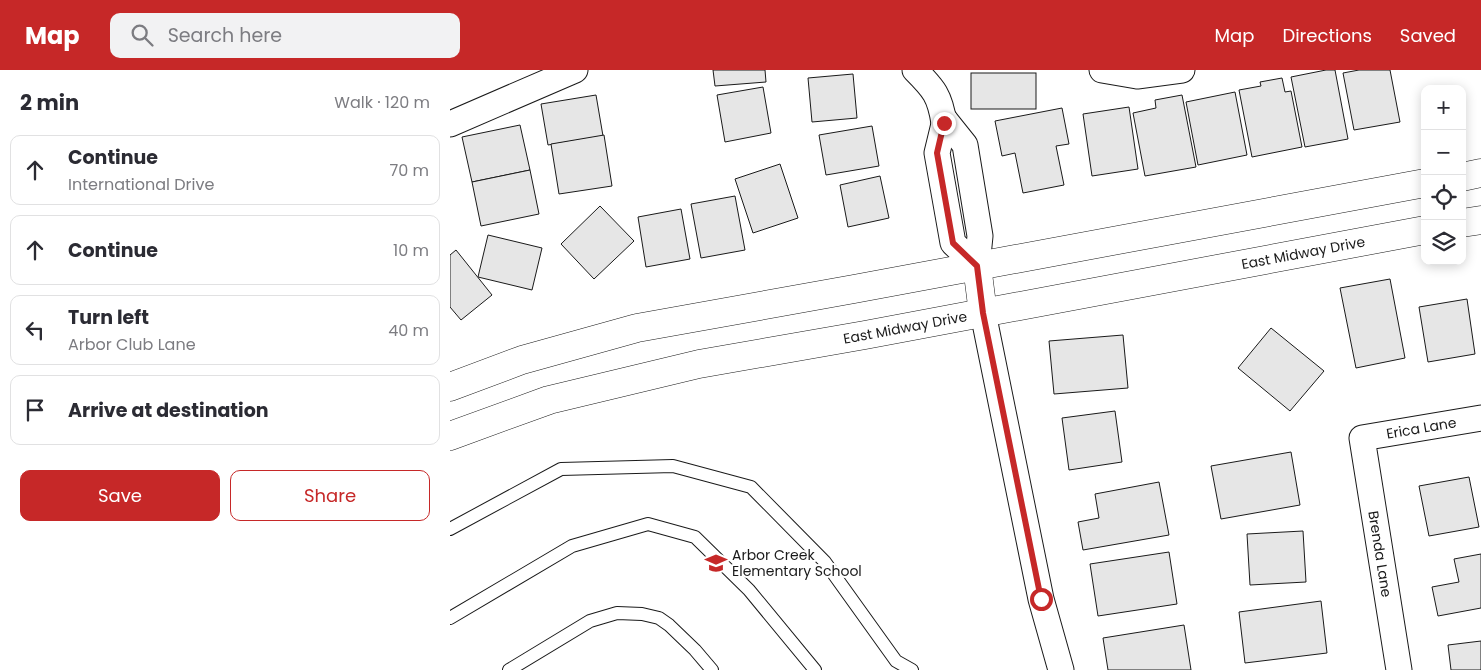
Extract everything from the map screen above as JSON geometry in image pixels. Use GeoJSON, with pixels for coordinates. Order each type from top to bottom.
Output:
{"type":"FeatureCollection","features":[{"type":"Feature","properties":{"kind":"main road"},"geometry":{"type":"LineString","coordinates":[[1466,176],[1481,173]]}},
{"type":"Feature","properties":{"kind":"main road"},"geometry":{"type":"LineString","coordinates":[[450,387],[522,360],[637,328],[1421,184]]}},
{"type":"Feature","properties":{"kind":"main road"},"geometry":{"type":"LineString","coordinates":[[1466,222],[1481,220]]}},
{"type":"Feature","properties":{"kind":"main road","name":"East Midway Drive"},"geometry":{"type":"LineString","coordinates":[[450,436],[549,400],[699,364],[1421,231]]}},
{"type":"Feature","properties":{"kind":"main road"},"geometry":{"type":"LineString","coordinates":[[977,266],[983,313]]}},
{"type":"Feature","properties":{"kind":"street"},"geometry":{"type":"LineString","coordinates":[[450,124],[576,70]]}},
{"type":"Feature","properties":{"kind":"street"},"geometry":{"type":"LineString","coordinates":[[1102,70],[1137,76],[1182,70]]}},
{"type":"Feature","properties":{"kind":"street"},"geometry":{"type":"LineString","coordinates":[[934,74],[944,123],[945,120],[965,145],[980,236],[977,266]]}},
{"type":"Feature","properties":{"kind":"street"},"geometry":{"type":"LineString","coordinates":[[983,313],[1041,599],[1061,670]]}},
{"type":"Feature","properties":{"kind":"street","name":"Erica Lane"},"geometry":{"type":"LineString","coordinates":[[1362,438],[1481,418]]}},
{"type":"Feature","properties":{"kind":"street","name":"Brenda Lane"},"geometry":{"type":"LineString","coordinates":[[1362,438],[1399,670]]}},
{"type":"Feature","properties":{"kind":"lane"},"geometry":{"type":"LineString","coordinates":[[450,529],[561,469],[673,466],[751,487],[825,562],[896,661],[912,670]]}},
{"type":"Feature","properties":{"kind":"lane"},"geometry":{"type":"LineString","coordinates":[[450,618],[572,546],[648,524],[695,537],[749,590],[815,670]]}},
{"type":"Feature","properties":{"kind":"lane"},"geometry":{"type":"LineString","coordinates":[[509,670],[590,621],[616,613],[642,614],[659,618],[695,650],[712,670]]}},
{"type":"Feature","properties":{"kind":"building"},"geometry":{"type":"Polygon","coordinates":[[[713,70],[765,70],[766,82],[715,86],[713,70]]]}},
{"type":"Feature","properties":{"kind":"building"},"geometry":{"type":"Polygon","coordinates":[[[1335,70],[1348,139],[1305,147],[1291,77],[1335,70]]]}},
{"type":"Feature","properties":{"kind":"building"},"geometry":{"type":"Polygon","coordinates":[[[1359,70],[1390,70],[1400,122],[1354,130],[1343,73],[1359,70]]]}},
{"type":"Feature","properties":{"kind":"building"},"geometry":{"type":"Polygon","coordinates":[[[971,73],[1036,73],[1036,109],[971,109],[971,73]]]}},
{"type":"Feature","properties":{"kind":"building"},"geometry":{"type":"Polygon","coordinates":[[[853,74],[857,118],[812,122],[808,78],[853,74]]]}},
{"type":"Feature","properties":{"kind":"building"},"geometry":{"type":"Polygon","coordinates":[[[1282,78],[1285,92],[1291,91],[1302,147],[1252,157],[1239,90],[1261,86],[1260,82],[1282,78]]]}},
{"type":"Feature","properties":{"kind":"building"},"geometry":{"type":"Polygon","coordinates":[[[763,87],[771,133],[725,142],[717,95],[763,87]]]}},
{"type":"Feature","properties":{"kind":"building"},"geometry":{"type":"Polygon","coordinates":[[[1235,92],[1247,155],[1198,165],[1186,102],[1235,92]]]}},
{"type":"Feature","properties":{"kind":"building"},"geometry":{"type":"Polygon","coordinates":[[[596,95],[603,136],[548,145],[541,104],[596,95]]]}},
{"type":"Feature","properties":{"kind":"building"},"geometry":{"type":"Polygon","coordinates":[[[1182,95],[1196,167],[1145,176],[1133,113],[1156,108],[1155,100],[1182,95]]]}},
{"type":"Feature","properties":{"kind":"building"},"geometry":{"type":"Polygon","coordinates":[[[1129,107],[1138,169],[1092,176],[1083,114],[1129,107]]]}},
{"type":"Feature","properties":{"kind":"building"},"geometry":{"type":"Polygon","coordinates":[[[1062,108],[1069,144],[1056,146],[1064,185],[1023,193],[1015,153],[1002,156],[995,121],[1062,108]]]}},
{"type":"Feature","properties":{"kind":"building"},"geometry":{"type":"Polygon","coordinates":[[[520,125],[530,170],[472,182],[462,137],[520,125]]]}},
{"type":"Feature","properties":{"kind":"building"},"geometry":{"type":"Polygon","coordinates":[[[872,126],[879,166],[826,175],[819,135],[872,126]]]}},
{"type":"Feature","properties":{"kind":"building"},"geometry":{"type":"Polygon","coordinates":[[[604,135],[612,186],[559,194],[551,144],[604,135]]]}},
{"type":"Feature","properties":{"kind":"building"},"geometry":{"type":"Polygon","coordinates":[[[780,164],[798,218],[753,233],[735,179],[780,164]]]}},
{"type":"Feature","properties":{"kind":"building"},"geometry":{"type":"Polygon","coordinates":[[[530,170],[539,214],[481,226],[472,182],[530,170]]]}},
{"type":"Feature","properties":{"kind":"building"},"geometry":{"type":"Polygon","coordinates":[[[880,176],[889,218],[848,227],[840,185],[880,176]]]}},
{"type":"Feature","properties":{"kind":"building"},"geometry":{"type":"Polygon","coordinates":[[[735,196],[745,250],[701,258],[691,204],[735,196]]]}},
{"type":"Feature","properties":{"kind":"building"},"geometry":{"type":"Polygon","coordinates":[[[600,206],[634,241],[594,279],[561,244],[600,206]]]}},
{"type":"Feature","properties":{"kind":"building"},"geometry":{"type":"Polygon","coordinates":[[[681,209],[690,259],[646,267],[638,217],[681,209]]]}},
{"type":"Feature","properties":{"kind":"building"},"geometry":{"type":"Polygon","coordinates":[[[488,235],[542,248],[532,290],[478,277],[488,235]]]}},
{"type":"Feature","properties":{"kind":"building"},"geometry":{"type":"Polygon","coordinates":[[[456,250],[492,295],[461,320],[450,307],[450,255],[456,250]]]}},
{"type":"Feature","properties":{"kind":"building"},"geometry":{"type":"Polygon","coordinates":[[[1390,279],[1405,358],[1356,368],[1340,288],[1390,279]]]}},
{"type":"Feature","properties":{"kind":"building"},"geometry":{"type":"Polygon","coordinates":[[[1467,299],[1475,354],[1428,362],[1419,307],[1467,299]]]}},
{"type":"Feature","properties":{"kind":"building"},"geometry":{"type":"Polygon","coordinates":[[[1271,328],[1324,371],[1290,411],[1238,368],[1271,328]]]}},
{"type":"Feature","properties":{"kind":"building"},"geometry":{"type":"Polygon","coordinates":[[[1123,335],[1128,388],[1054,394],[1049,341],[1123,335]]]}},
{"type":"Feature","properties":{"kind":"building"},"geometry":{"type":"Polygon","coordinates":[[[1115,411],[1122,462],[1069,470],[1062,418],[1115,411]]]}},
{"type":"Feature","properties":{"kind":"building"},"geometry":{"type":"Polygon","coordinates":[[[1291,452],[1300,505],[1221,519],[1211,466],[1291,452]]]}},
{"type":"Feature","properties":{"kind":"building"},"geometry":{"type":"Polygon","coordinates":[[[1469,477],[1479,527],[1429,536],[1419,486],[1469,477]]]}},
{"type":"Feature","properties":{"kind":"building"},"geometry":{"type":"Polygon","coordinates":[[[1159,482],[1169,535],[1083,550],[1078,522],[1099,518],[1095,494],[1159,482]]]}},
{"type":"Feature","properties":{"kind":"building"},"geometry":{"type":"Polygon","coordinates":[[[1303,531],[1306,582],[1250,585],[1247,534],[1303,531]]]}},
{"type":"Feature","properties":{"kind":"building"},"geometry":{"type":"Polygon","coordinates":[[[1169,552],[1177,604],[1098,616],[1090,564],[1169,552]]]}},
{"type":"Feature","properties":{"kind":"building"},"geometry":{"type":"Polygon","coordinates":[[[1481,554],[1481,608],[1438,616],[1432,587],[1459,582],[1454,559],[1481,554]]]}},
{"type":"Feature","properties":{"kind":"building"},"geometry":{"type":"Polygon","coordinates":[[[1321,601],[1327,653],[1245,663],[1239,612],[1321,601]]]}},
{"type":"Feature","properties":{"kind":"building"},"geometry":{"type":"Polygon","coordinates":[[[1184,625],[1191,670],[1108,670],[1103,638],[1184,625]]]}},
{"type":"Feature","properties":{"kind":"building"},"geometry":{"type":"Polygon","coordinates":[[[1481,641],[1481,670],[1451,670],[1448,645],[1481,641]]]}},
{"type":"Feature","properties":{"kind":"place","name":"Arbor Creek Elementary School"},"geometry":{"type":"Point","coordinates":[716,563]}},
{"type":"Feature","properties":{"kind":"route"},"geometry":{"type":"LineString","coordinates":[[944,123],[937,153],[953,243],[977,266],[983,313],[1041,599]]}}]}
